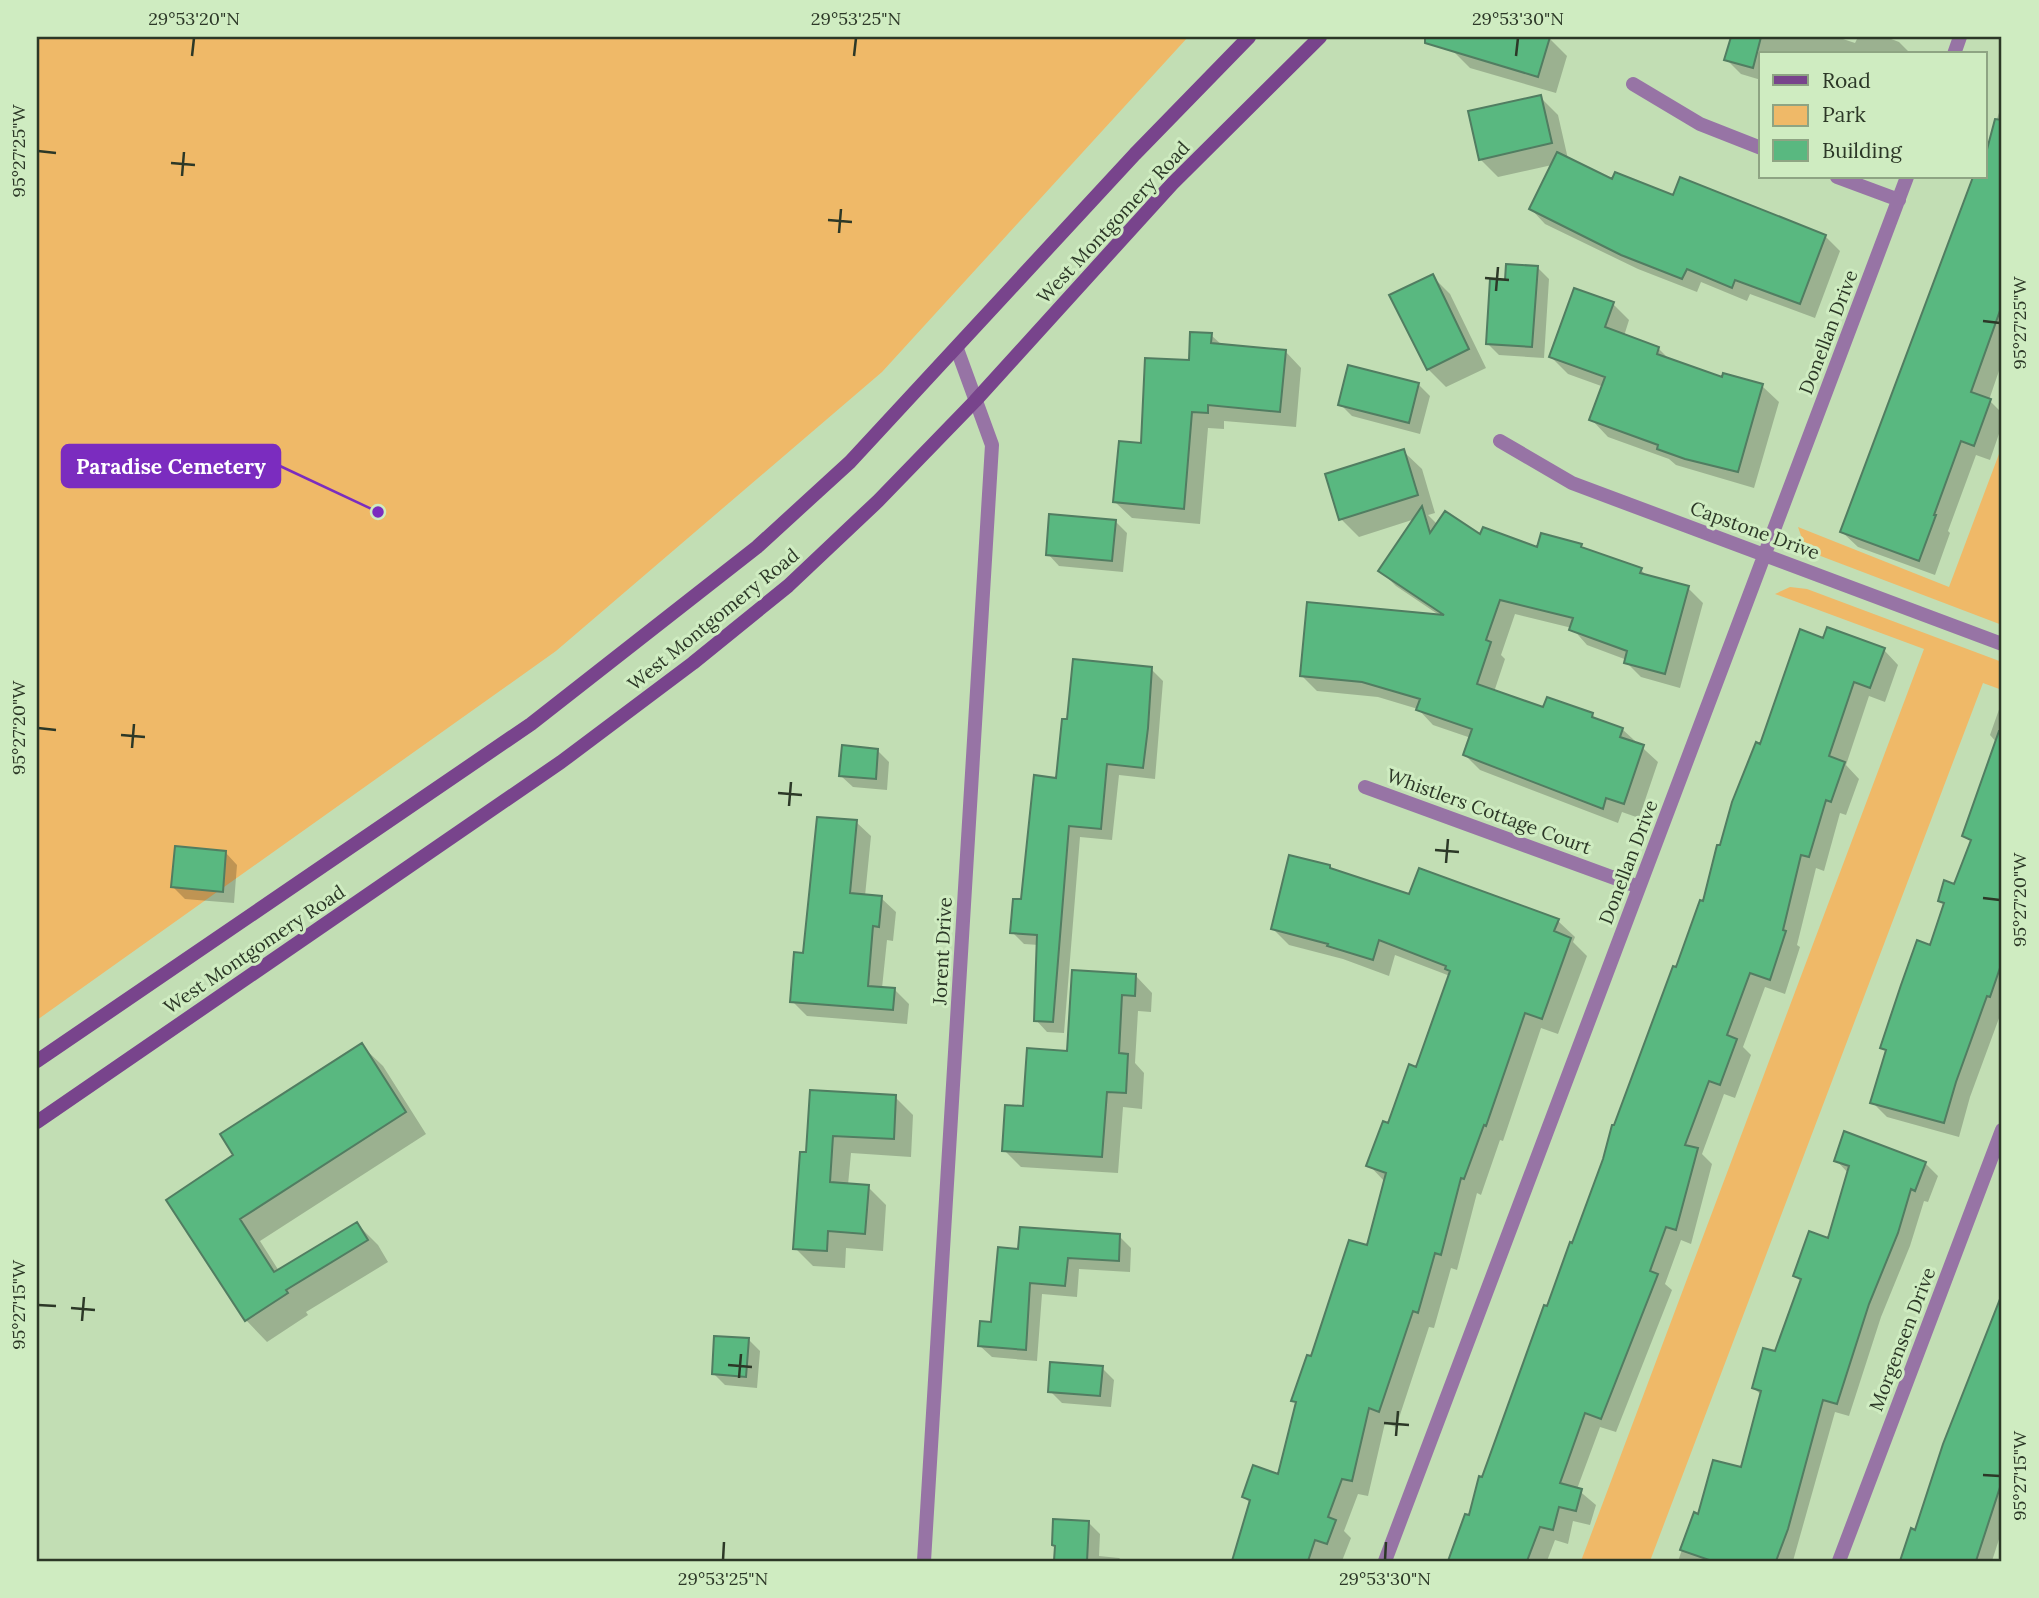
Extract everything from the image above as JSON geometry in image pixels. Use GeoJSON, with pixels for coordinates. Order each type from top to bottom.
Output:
{"type":"FeatureCollection","features":[{"type":"Feature","properties":{"kind":"main road","name":"West Montgomery Road"},"geometry":{"type":"LineString","coordinates":[[37,1061],[531,724],[757,547],[841,471],[1135,154],[1249,37]]}},
{"type":"Feature","properties":{"kind":"main road","name":"West Montgomery Road"},"geometry":{"type":"LineString","coordinates":[[37,1122],[561,762],[693,663],[788,586],[878,501],[975,401],[1172,184],[1321,37]]}},
{"type":"Feature","properties":{"kind":"street"},"geometry":{"type":"LineString","coordinates":[[1633,84],[1700,124],[1759,147]]}},
{"type":"Feature","properties":{"kind":"street"},"geometry":{"type":"LineString","coordinates":[[1840,178],[1899,200]]}},
{"type":"Feature","properties":{"kind":"street","name":"Donellan Drive"},"geometry":{"type":"LineString","coordinates":[[1385,1561],[1908,178]]}},
{"type":"Feature","properties":{"kind":"street","name":"Jorent Drive"},"geometry":{"type":"LineString","coordinates":[[924,1561],[992,445],[957,349]]}},
{"type":"Feature","properties":{"kind":"street","name":"Capstone Drive"},"geometry":{"type":"LineString","coordinates":[[1500,441],[1572,483],[2002,644]]}},
{"type":"Feature","properties":{"kind":"street","name":"Whistlers Cottage Court"},"geometry":{"type":"LineString","coordinates":[[1365,787],[1639,887]]}},
{"type":"Feature","properties":{"kind":"street","name":"Morgensen Drive"},"geometry":{"type":"LineString","coordinates":[[1839,1561],[2002,1130]]}},
{"type":"Feature","properties":{"kind":"green space"},"geometry":{"type":"Polygon","coordinates":[[[37,37],[1188,37],[882,372],[556,651],[37,1020],[37,37]]]}},
{"type":"Feature","properties":{"kind":"green space"},"geometry":{"type":"Polygon","coordinates":[[[2002,446],[2002,625],[1818,555],[1805,547],[1798,527],[1949,587],[2002,446]]]}},
{"type":"Feature","properties":{"kind":"green space"},"geometry":{"type":"Polygon","coordinates":[[[1790,587],[1807,589],[2002,662],[2002,690],[1983,683],[1650,1561],[1581,1561],[1924,649],[1775,594],[1790,587]]]}},
{"type":"Feature","properties":{"kind":"building"},"geometry":{"type":"Polygon","coordinates":[[[1425,37],[1550,37],[1538,77],[1425,43],[1425,37]]]}},
{"type":"Feature","properties":{"kind":"building"},"geometry":{"type":"Polygon","coordinates":[[[1731,37],[1761,37],[1753,68],[1724,60],[1731,37]]]}},
{"type":"Feature","properties":{"kind":"building"},"geometry":{"type":"Polygon","coordinates":[[[1541,95],[1552,143],[1479,160],[1468,111],[1541,95]]]}},
{"type":"Feature","properties":{"kind":"building"},"geometry":{"type":"Polygon","coordinates":[[[1995,119],[2002,120],[2002,305],[1971,392],[1991,399],[1974,446],[1961,441],[1919,561],[1840,532],[1973,178],[1986,178],[1986,153],[1995,119]]]}},
{"type":"Feature","properties":{"kind":"building"},"geometry":{"type":"Polygon","coordinates":[[[1557,152],[1612,179],[1615,172],[1673,195],[1680,177],[1826,235],[1800,304],[1735,280],[1732,288],[1687,269],[1682,279],[1621,255],[1529,209],[1557,152]]]}},
{"type":"Feature","properties":{"kind":"building"},"geometry":{"type":"Polygon","coordinates":[[[1506,264],[1538,266],[1532,347],[1486,344],[1490,279],[1505,280],[1506,264]]]}},
{"type":"Feature","properties":{"kind":"building"},"geometry":{"type":"Polygon","coordinates":[[[1433,274],[1469,349],[1427,370],[1389,295],[1433,274]]]}},
{"type":"Feature","properties":{"kind":"building"},"geometry":{"type":"Polygon","coordinates":[[[1574,288],[1614,302],[1605,327],[1659,347],[1657,354],[1722,377],[1723,373],[1763,384],[1738,472],[1685,459],[1657,449],[1658,445],[1589,420],[1605,377],[1549,357],[1574,288]]]}},
{"type":"Feature","properties":{"kind":"building"},"geometry":{"type":"Polygon","coordinates":[[[1190,332],[1212,333],[1211,343],[1286,350],[1280,412],[1208,405],[1208,413],[1192,412],[1184,509],[1113,502],[1119,441],[1141,443],[1145,358],[1189,360],[1190,332]]]}},
{"type":"Feature","properties":{"kind":"building"},"geometry":{"type":"Polygon","coordinates":[[[1348,365],[1419,383],[1409,423],[1338,405],[1348,365]]]}},
{"type":"Feature","properties":{"kind":"building"},"geometry":{"type":"Polygon","coordinates":[[[1404,449],[1418,495],[1339,520],[1325,474],[1404,449]]]}},
{"type":"Feature","properties":{"kind":"building"},"geometry":{"type":"Polygon","coordinates":[[[1422,506],[1430,533],[1445,511],[1480,534],[1483,527],[1537,547],[1541,533],[1582,544],[1581,547],[1642,568],[1640,573],[1689,586],[1665,674],[1624,663],[1627,651],[1569,630],[1573,618],[1500,600],[1486,640],[1491,642],[1477,684],[1543,707],[1547,697],[1593,713],[1592,717],[1623,728],[1620,737],[1644,745],[1624,804],[1606,798],[1603,809],[1463,755],[1472,729],[1416,710],[1420,699],[1362,682],[1300,676],[1307,602],[1444,615],[1378,571],[1422,506]]]}},
{"type":"Feature","properties":{"kind":"building"},"geometry":{"type":"Polygon","coordinates":[[[1049,514],[1116,520],[1112,561],[1046,555],[1049,514]]]}},
{"type":"Feature","properties":{"kind":"building"},"geometry":{"type":"Polygon","coordinates":[[[1827,627],[1885,648],[1870,688],[1854,682],[1829,756],[1845,762],[1831,802],[1826,800],[1809,857],[1801,855],[1783,930],[1786,931],[1770,980],[1750,973],[1727,1035],[1737,1039],[1720,1085],[1709,1081],[1685,1145],[1698,1148],[1676,1230],[1666,1227],[1650,1271],[1658,1274],[1601,1419],[1585,1413],[1560,1483],[1582,1489],[1576,1511],[1559,1507],[1553,1530],[1540,1527],[1527,1561],[1448,1561],[1465,1514],[1469,1515],[1479,1476],[1482,1477],[1544,1305],[1547,1306],[1570,1242],[1572,1243],[1603,1159],[1612,1125],[1673,966],[1676,967],[1700,900],[1703,901],[1717,845],[1720,845],[1732,802],[1756,742],[1760,744],[1800,629],[1823,638],[1827,627]]]}},
{"type":"Feature","properties":{"kind":"building"},"geometry":{"type":"Polygon","coordinates":[[[1073,659],[1152,667],[1148,728],[1143,768],[1107,764],[1101,829],[1069,826],[1053,1022],[1034,1021],[1037,935],[1010,933],[1013,899],[1021,899],[1034,775],[1056,778],[1062,719],[1067,719],[1073,659]]]}},
{"type":"Feature","properties":{"kind":"building"},"geometry":{"type":"Polygon","coordinates":[[[1999,731],[2002,731],[2002,962],[1956,1082],[1944,1123],[1870,1103],[1886,1050],[1880,1048],[1901,985],[1917,940],[1930,945],[1944,903],[1938,901],[1944,880],[1954,884],[1971,840],[1962,836],[1999,731]]]}},
{"type":"Feature","properties":{"kind":"building"},"geometry":{"type":"Polygon","coordinates":[[[842,745],[878,749],[876,779],[839,776],[842,745]]]}},
{"type":"Feature","properties":{"kind":"building"},"geometry":{"type":"Polygon","coordinates":[[[817,817],[857,820],[850,893],[882,896],[879,927],[873,926],[868,986],[895,988],[893,1010],[790,1002],[794,952],[803,953],[817,817]]]}},
{"type":"Feature","properties":{"kind":"building"},"geometry":{"type":"Polygon","coordinates":[[[175,846],[226,851],[223,892],[171,887],[175,846]]]}},
{"type":"Feature","properties":{"kind":"building"},"geometry":{"type":"Polygon","coordinates":[[[1289,855],[1330,865],[1330,868],[1409,894],[1419,868],[1559,919],[1554,931],[1571,938],[1542,1019],[1525,1013],[1486,1126],[1484,1125],[1464,1179],[1461,1178],[1441,1255],[1435,1253],[1418,1313],[1413,1311],[1379,1412],[1369,1408],[1352,1481],[1342,1479],[1328,1517],[1336,1520],[1327,1544],[1315,1540],[1308,1561],[1232,1561],[1250,1500],[1242,1497],[1253,1465],[1278,1474],[1296,1402],[1291,1401],[1307,1355],[1311,1356],[1349,1240],[1367,1245],[1386,1173],[1366,1166],[1383,1121],[1388,1123],[1409,1064],[1416,1067],[1450,971],[1445,969],[1446,966],[1379,940],[1373,960],[1327,946],[1328,944],[1271,929],[1289,855]]]}},
{"type":"Feature","properties":{"kind":"building"},"geometry":{"type":"Polygon","coordinates":[[[1072,970],[1136,974],[1135,996],[1122,995],[1119,1053],[1128,1054],[1126,1093],[1107,1092],[1102,1157],[1002,1151],[1005,1105],[1023,1106],[1027,1048],[1067,1051],[1072,970]]]}},
{"type":"Feature","properties":{"kind":"building"},"geometry":{"type":"Polygon","coordinates":[[[362,1043],[406,1112],[240,1219],[274,1272],[357,1222],[368,1240],[286,1290],[288,1293],[245,1321],[166,1200],[233,1155],[220,1134],[362,1043]]]}},
{"type":"Feature","properties":{"kind":"building"},"geometry":{"type":"Polygon","coordinates":[[[810,1090],[896,1095],[894,1139],[833,1136],[830,1182],[869,1185],[865,1234],[828,1231],[827,1251],[793,1249],[800,1152],[806,1152],[810,1090]]]}},
{"type":"Feature","properties":{"kind":"building"},"geometry":{"type":"Polygon","coordinates":[[[1844,1131],[1926,1162],[1915,1191],[1911,1189],[1898,1233],[1869,1304],[1837,1404],[1823,1400],[1788,1529],[1776,1561],[1712,1561],[1680,1550],[1694,1512],[1698,1514],[1713,1460],[1741,1467],[1761,1391],[1752,1388],[1763,1348],[1775,1351],[1801,1279],[1793,1276],[1809,1231],[1828,1238],[1849,1166],[1834,1161],[1844,1131]]]}},
{"type":"Feature","properties":{"kind":"building"},"geometry":{"type":"Polygon","coordinates":[[[1020,1227],[1120,1234],[1119,1261],[1068,1258],[1065,1286],[1030,1283],[1026,1350],[978,1346],[980,1321],[991,1322],[998,1247],[1018,1249],[1020,1227]]]}},
{"type":"Feature","properties":{"kind":"building"},"geometry":{"type":"Polygon","coordinates":[[[2000,1299],[2002,1481],[1976,1561],[1900,1561],[1911,1528],[1915,1530],[1943,1444],[2000,1299]]]}},
{"type":"Feature","properties":{"kind":"building"},"geometry":{"type":"Polygon","coordinates":[[[714,1336],[749,1338],[746,1377],[712,1374],[714,1336]]]}},
{"type":"Feature","properties":{"kind":"building"},"geometry":{"type":"Polygon","coordinates":[[[1050,1362],[1103,1366],[1100,1396],[1048,1392],[1050,1362]]]}},
{"type":"Feature","properties":{"kind":"building"},"geometry":{"type":"Polygon","coordinates":[[[1053,1519],[1089,1521],[1087,1561],[1054,1561],[1053,1519]]]}},
{"type":"Feature","properties":{"kind":"place","name":"Paradise Cemetery"},"geometry":{"type":"Point","coordinates":[378,512]}}]}
